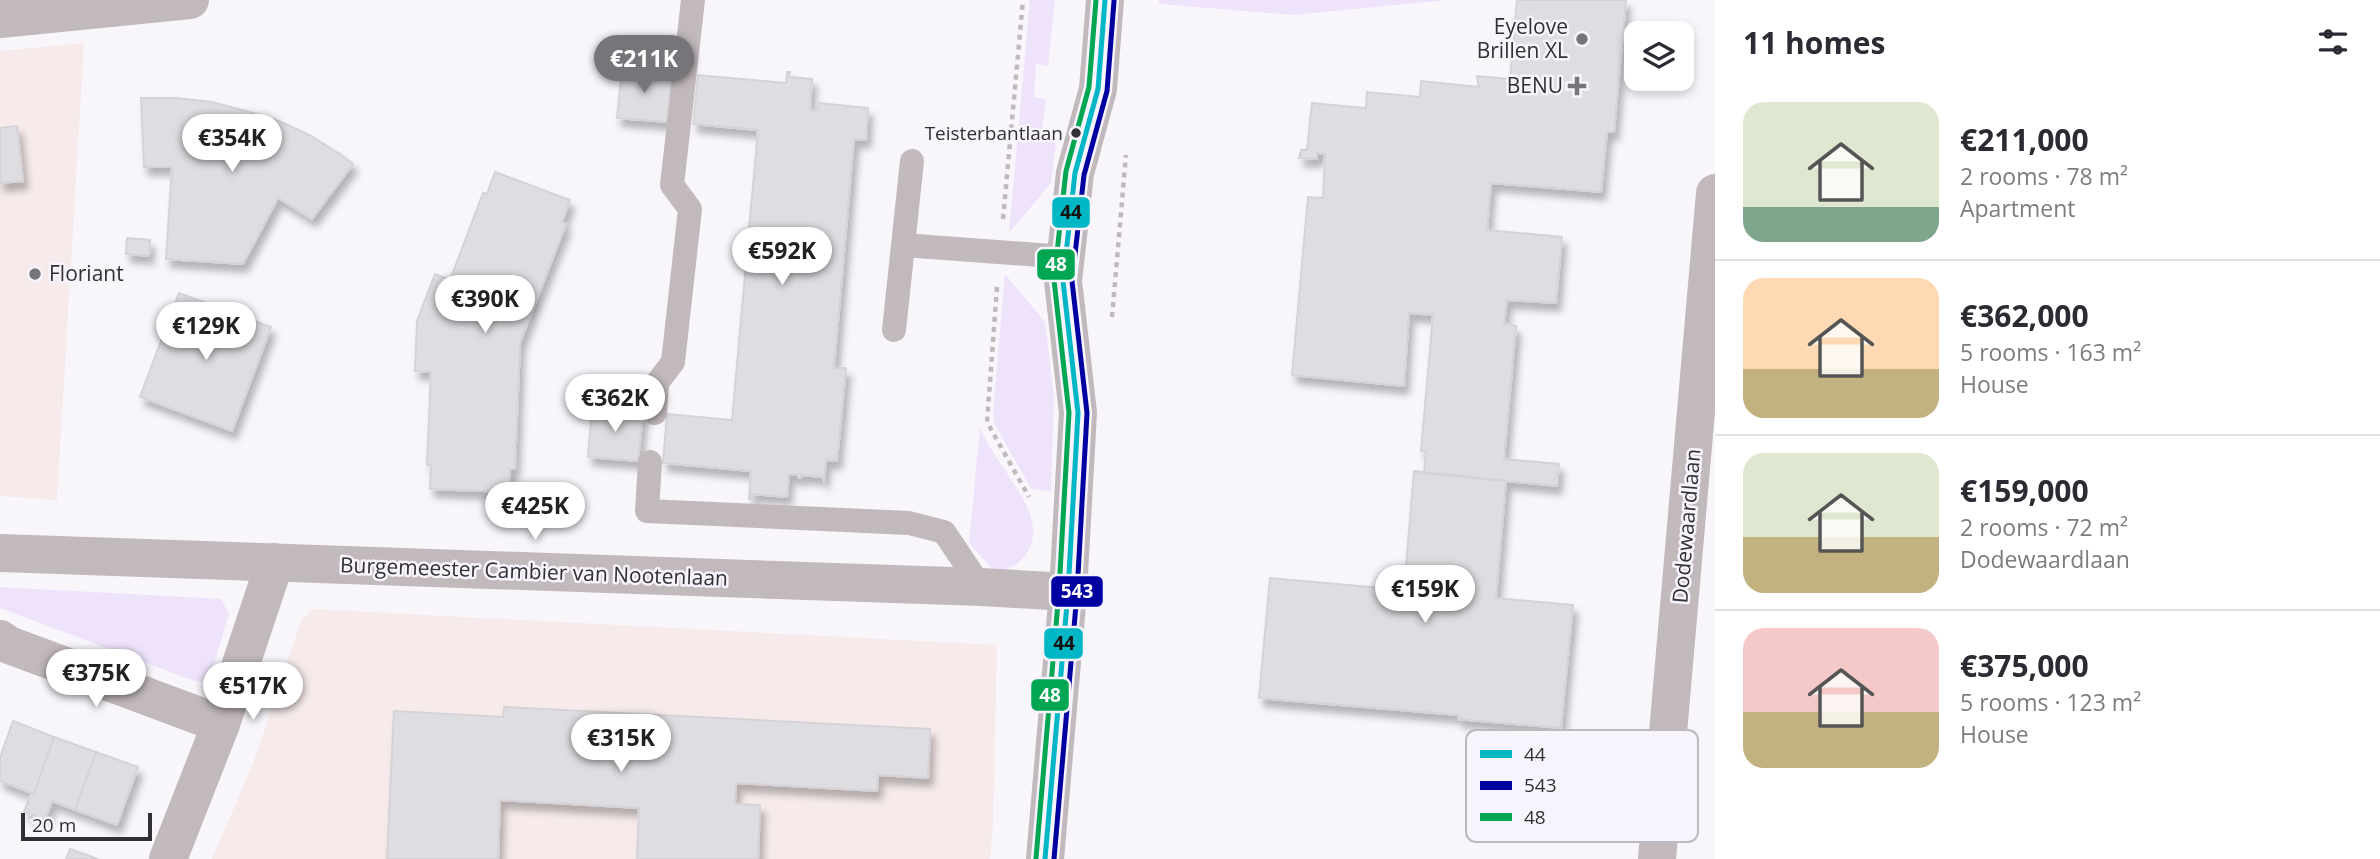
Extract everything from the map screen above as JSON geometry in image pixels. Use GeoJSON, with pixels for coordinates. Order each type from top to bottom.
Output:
{"type":"FeatureCollection","features":[{"type":"Feature","properties":{"kind":"street"},"geometry":{"type":"LineString","coordinates":[[0,19],[76,5],[190,0]]}},
{"type":"Feature","properties":{"kind":"street"},"geometry":{"type":"LineString","coordinates":[[1045,859],[1068,592],[1078,413],[1063,281],[1075,173],[1098,89],[1105,0]]}},
{"type":"Feature","properties":{"kind":"street","name":"Dodewaardlaan"},"geometry":{"type":"LineString","coordinates":[[1668,730],[1715,193]]}},
{"type":"Feature","properties":{"kind":"street","name":"Burgemeester Cambier van Nootenlaan"},"geometry":{"type":"LineString","coordinates":[[0,553],[1068,592]]}},
{"type":"Feature","properties":{"kind":"street"},"geometry":{"type":"LineString","coordinates":[[168,859],[221,724],[275,562]]}},
{"type":"Feature","properties":{"kind":"street"},"geometry":{"type":"LineString","coordinates":[[0,639],[9,645],[221,724]]}},
{"type":"Feature","properties":{"kind":"lane"},"geometry":{"type":"LineString","coordinates":[[655,413],[657,383],[673,362],[691,209],[672,185],[694,0]]}},
{"type":"Feature","properties":{"kind":"lane"},"geometry":{"type":"LineString","coordinates":[[894,330],[912,161]]}},
{"type":"Feature","properties":{"kind":"lane"},"geometry":{"type":"LineString","coordinates":[[903,245],[1066,257]]}},
{"type":"Feature","properties":{"kind":"lane"},"geometry":{"type":"LineString","coordinates":[[650,463],[647,511],[909,523],[944,532],[981,587]]}},
{"type":"Feature","properties":{"kind":"path"},"geometry":{"type":"LineString","coordinates":[[1023,0],[987,422],[1030,499]]}},
{"type":"Feature","properties":{"kind":"shaded area"},"geometry":{"type":"Polygon","coordinates":[[[1030,0],[1055,0],[1048,66],[1036,64],[1034,97],[1046,99],[1042,131],[1057,132],[1051,183],[1009,233],[1030,0]]]}},
{"type":"Feature","properties":{"kind":"shaded area"},"geometry":{"type":"Polygon","coordinates":[[[1159,0],[1447,0],[1293,15],[1159,4],[1159,0]]]}},
{"type":"Feature","properties":{"kind":"shaded area","name":"Floriant"},"geometry":{"type":"Polygon","coordinates":[[[84,43],[57,500],[0,496],[0,51],[84,43]]]}},
{"type":"Feature","properties":{"kind":"shaded area"},"geometry":{"type":"Polygon","coordinates":[[[1005,274],[1045,322],[1054,397],[1051,491],[1031,489],[994,423],[1005,274]]]}},
{"type":"Feature","properties":{"kind":"shaded area"},"geometry":{"type":"Polygon","coordinates":[[[980,427],[1024,501],[1032,523],[1032,542],[1023,558],[1007,570],[996,573],[969,543],[980,427]]]}},
{"type":"Feature","properties":{"kind":"shaded area"},"geometry":{"type":"Polygon","coordinates":[[[0,587],[221,599],[229,614],[209,680],[197,682],[0,608],[0,587]]]}},
{"type":"Feature","properties":{"kind":"shaded area"},"geometry":{"type":"Polygon","coordinates":[[[312,609],[997,645],[990,859],[212,859],[254,761],[301,621],[312,609]]]}},
{"type":"Feature","properties":{"kind":"building"},"geometry":{"type":"Polygon","coordinates":[[[1517,0],[1626,0],[1614,132],[1607,132],[1601,192],[1491,183],[1487,230],[1562,237],[1556,303],[1507,300],[1504,324],[1516,326],[1504,459],[1559,464],[1557,486],[1424,473],[1426,452],[1421,451],[1433,315],[1409,313],[1404,386],[1292,375],[1308,197],[1323,198],[1325,154],[1317,153],[1317,159],[1299,158],[1301,150],[1307,150],[1312,103],[1366,108],[1367,92],[1420,97],[1421,81],[1479,87],[1477,76],[1510,79],[1517,0]]]}},
{"type":"Feature","properties":{"kind":"building"},"geometry":{"type":"Polygon","coordinates":[[[622,68],[672,73],[667,122],[617,118],[622,68]]]}},
{"type":"Feature","properties":{"kind":"building"},"geometry":{"type":"Polygon","coordinates":[[[787,72],[790,72],[789,77],[812,79],[810,110],[818,110],[819,103],[868,108],[866,140],[854,139],[834,368],[846,368],[837,461],[826,460],[824,481],[822,477],[801,475],[801,478],[798,478],[798,475],[789,475],[787,497],[752,494],[752,500],[749,499],[751,471],[663,463],[667,414],[732,420],[758,130],[693,124],[698,75],[786,83],[787,72]]]}},
{"type":"Feature","properties":{"kind":"building"},"geometry":{"type":"Polygon","coordinates":[[[141,98],[212,102],[279,121],[309,135],[353,164],[312,219],[278,198],[243,264],[166,259],[172,167],[144,167],[141,98]]]}},
{"type":"Feature","properties":{"kind":"building"},"geometry":{"type":"Polygon","coordinates":[[[17,126],[23,181],[0,183],[0,128],[17,126]]]}},
{"type":"Feature","properties":{"kind":"building"},"geometry":{"type":"Polygon","coordinates":[[[495,172],[570,200],[562,222],[566,224],[520,343],[515,469],[510,469],[509,492],[430,489],[431,465],[427,465],[431,372],[415,371],[417,321],[435,274],[450,280],[483,193],[487,194],[495,172]]]}},
{"type":"Feature","properties":{"kind":"building"},"geometry":{"type":"Polygon","coordinates":[[[127,238],[150,240],[149,256],[126,254],[127,238]]]}},
{"type":"Feature","properties":{"kind":"building"},"geometry":{"type":"Polygon","coordinates":[[[179,293],[271,327],[232,431],[140,397],[179,293]]]}},
{"type":"Feature","properties":{"kind":"building"},"geometry":{"type":"Polygon","coordinates":[[[592,408],[643,412],[638,461],[588,457],[592,408]]]}},
{"type":"Feature","properties":{"kind":"building"},"geometry":{"type":"Polygon","coordinates":[[[1414,471],[1506,481],[1496,598],[1573,605],[1561,728],[1458,719],[1458,715],[1259,698],[1270,578],[1404,590],[1414,471]]]}},
{"type":"Feature","properties":{"kind":"building"},"geometry":{"type":"Polygon","coordinates":[[[504,707],[930,729],[928,778],[878,775],[877,791],[736,783],[735,804],[760,805],[758,859],[637,859],[639,808],[500,800],[498,859],[387,859],[394,711],[503,717],[504,707]]]}},
{"type":"Feature","properties":{"kind":"building"},"geometry":{"type":"Polygon","coordinates":[[[13,721],[54,737],[34,794],[0,781],[0,758],[13,721]]]}},
{"type":"Feature","properties":{"kind":"building"},"geometry":{"type":"Polygon","coordinates":[[[54,737],[96,752],[75,810],[52,801],[45,820],[24,812],[31,793],[34,794],[54,737]]]}},
{"type":"Feature","properties":{"kind":"building"},"geometry":{"type":"Polygon","coordinates":[[[96,752],[138,767],[117,825],[75,810],[96,752]]]}},
{"type":"Feature","properties":{"kind":"building"},"geometry":{"type":"Polygon","coordinates":[[[70,849],[98,859],[66,859],[70,849]]]}},
{"type":"Feature","properties":{"kind":"transit line","name":"48"},"geometry":{"type":"LineString","coordinates":[[1036,858],[1059,591],[1069,413],[1054,280],[1066,171],[1089,87],[1096,0]]}},
{"type":"Feature","properties":{"kind":"transit line","name":"44"},"geometry":{"type":"LineString","coordinates":[[1045,859],[1068,592],[1078,413],[1063,281],[1075,173],[1098,89],[1105,0]]}},
{"type":"Feature","properties":{"kind":"transit line","name":"543"},"geometry":{"type":"LineString","coordinates":[[1054,859],[1077,593],[1087,413],[1072,281],[1084,175],[1107,91],[1114,1]]}},
{"type":"Feature","properties":{"kind":"place","name":"Eyelove Brillen XL"},"geometry":{"type":"Point","coordinates":[1582,39]}},
{"type":"Feature","properties":{"kind":"place","name":"BENU"},"geometry":{"type":"Point","coordinates":[1577,86]}},
{"type":"Feature","properties":{"kind":"place","name":"Teisterbantlaan"},"geometry":{"type":"Point","coordinates":[1076,133]}},
{"type":"Feature","properties":{"kind":"place","name":"Floriant"},"geometry":{"type":"Point","coordinates":[35,274]}}]}
